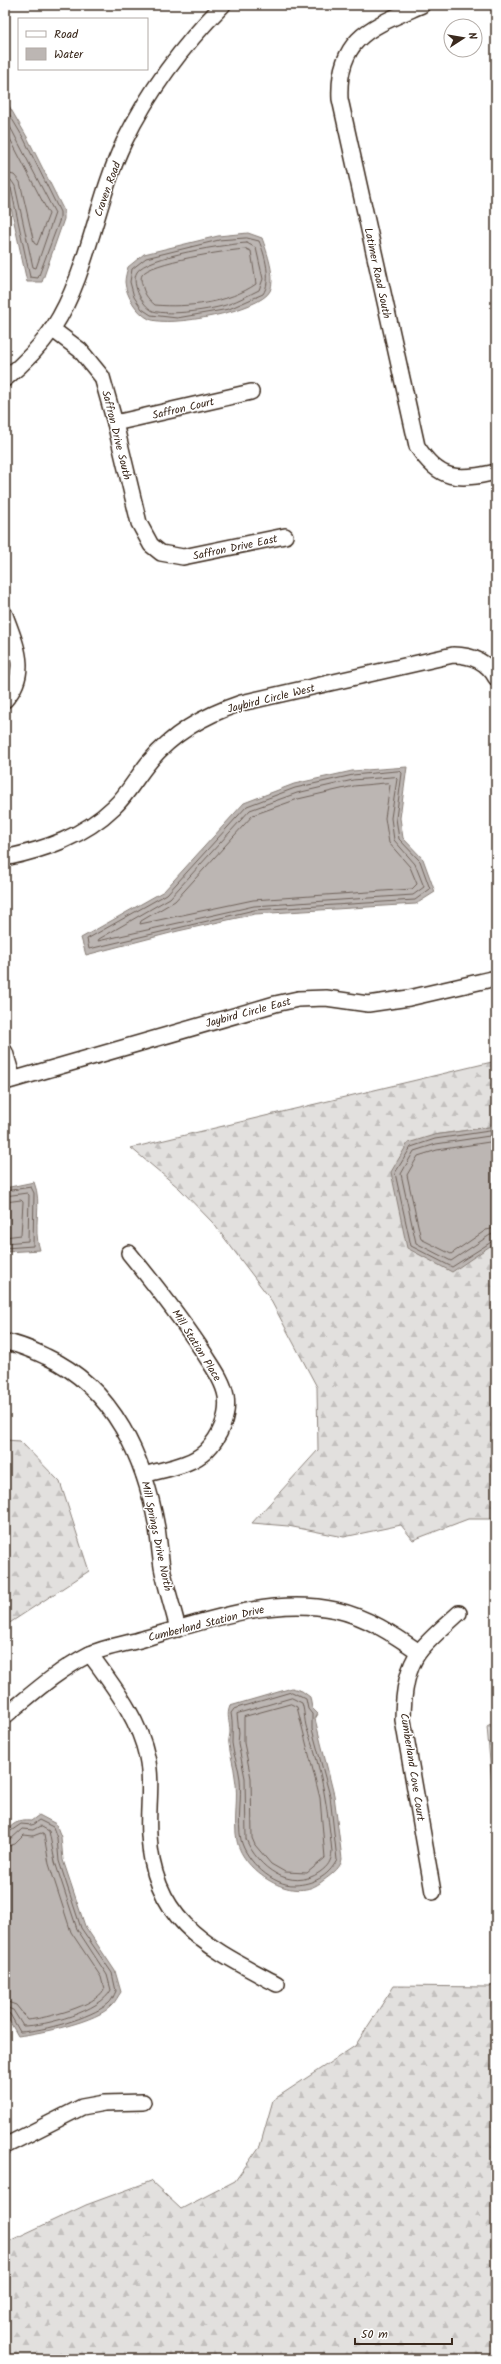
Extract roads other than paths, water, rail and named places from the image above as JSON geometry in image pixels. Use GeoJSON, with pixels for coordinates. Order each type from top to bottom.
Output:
{"type":"FeatureCollection","features":[{"type":"Feature","properties":{"kind":"street","name":"Craven Road"},"geometry":{"type":"LineString","coordinates":[[5,379],[18,368],[52,329],[65,308],[105,188],[124,142],[159,81],[197,31],[223,5]]}},
{"type":"Feature","properties":{"kind":"street","name":"Latimer Road South"},"geometry":{"type":"LineString","coordinates":[[422,5],[369,30],[356,40],[342,66],[339,79],[340,100],[417,446],[427,462],[438,471],[454,478],[468,478],[496,472]]}},
{"type":"Feature","properties":{"kind":"street","name":"Saffron Drive South"},"geometry":{"type":"LineString","coordinates":[[52,329],[80,350],[102,377],[115,423],[139,523],[151,545],[161,553]]}},
{"type":"Feature","properties":{"kind":"street","name":"Saffron Court"},"geometry":{"type":"LineString","coordinates":[[115,423],[251,392]]}},
{"type":"Feature","properties":{"kind":"street","name":"Saffron Drive East"},"geometry":{"type":"LineString","coordinates":[[161,553],[173,556],[192,557],[285,536]]}},
{"type":"Feature","properties":{"kind":"street"},"geometry":{"type":"LineString","coordinates":[[5,615],[20,664],[18,679],[12,692],[5,700]]}},
{"type":"Feature","properties":{"kind":"street","name":"Jaybird Circle West"},"geometry":{"type":"LineString","coordinates":[[5,858],[39,850],[66,841],[93,825],[114,807],[150,761],[171,740],[189,726],[213,713],[241,703],[453,655],[466,655],[478,660],[492,672]]}},
{"type":"Feature","properties":{"kind":"street","name":"Jaybird Circle East"},"geometry":{"type":"LineString","coordinates":[[9,1080],[298,999],[326,998],[368,1004],[409,998],[496,978]]}},
{"type":"Feature","properties":{"kind":"street"},"geometry":{"type":"LineString","coordinates":[[5,1052],[9,1080]]}},
{"type":"Feature","properties":{"kind":"street","name":"Mill Station Place"},"geometry":{"type":"LineString","coordinates":[[129,1254],[181,1317],[219,1377],[226,1396],[226,1416],[218,1436],[205,1452],[187,1462],[144,1475]]}},
{"type":"Feature","properties":{"kind":"street","name":"Mill Springs Drive North"},"geometry":{"type":"LineString","coordinates":[[5,1342],[29,1349],[64,1365],[92,1386],[114,1412],[129,1438],[144,1475],[157,1527],[162,1568],[178,1629]]}},
{"type":"Feature","properties":{"kind":"street","name":"Cumberland Station Drive"},"geometry":{"type":"LineString","coordinates":[[5,1716],[63,1669],[90,1654],[264,1607],[302,1605],[336,1610],[364,1619],[391,1632],[419,1652]]}},
{"type":"Feature","properties":{"kind":"street","name":"Cumberland Cove Court"},"geometry":{"type":"LineString","coordinates":[[433,1892],[403,1720],[403,1696],[410,1672],[419,1652],[459,1613]]}},
{"type":"Feature","properties":{"kind":"street"},"geometry":{"type":"LineString","coordinates":[[90,1654],[133,1716],[142,1738],[150,1776],[149,1836],[152,1863],[159,1887],[175,1913],[198,1938],[213,1949],[277,1984]]}},
{"type":"Feature","properties":{"kind":"street"},"geometry":{"type":"LineString","coordinates":[[5,2146],[82,2107],[104,2103],[142,2102]]}},
{"type":"Feature","properties":{"kind":"water"},"geometry":{"type":"Polygon","coordinates":[[[5,99],[27,137],[64,211],[64,219],[42,282],[27,282],[5,180],[5,99]]]}},
{"type":"Feature","properties":{"kind":"water"},"geometry":{"type":"Polygon","coordinates":[[[248,233],[262,238],[270,264],[272,285],[270,291],[263,298],[250,305],[233,311],[213,316],[175,321],[149,319],[140,313],[133,304],[127,293],[125,282],[126,274],[128,267],[144,254],[218,236],[248,233]]]}},
{"type":"Feature","properties":{"kind":"water"},"geometry":{"type":"Polygon","coordinates":[[[407,767],[400,818],[403,838],[423,859],[435,892],[416,904],[255,914],[178,931],[86,955],[81,938],[164,891],[244,803],[294,784],[352,771],[407,767]]]}},
{"type":"Feature","properties":{"kind":"water"},"geometry":{"type":"Polygon","coordinates":[[[496,1126],[496,1242],[452,1272],[407,1248],[391,1172],[408,1143],[434,1135],[496,1126]]]}},
{"type":"Feature","properties":{"kind":"water"},"geometry":{"type":"Polygon","coordinates":[[[34,1182],[38,1199],[37,1233],[40,1250],[5,1252],[5,1188],[34,1182]]]}},
{"type":"Feature","properties":{"kind":"water"},"geometry":{"type":"Polygon","coordinates":[[[292,1688],[302,1691],[310,1697],[312,1708],[318,1714],[315,1719],[334,1795],[342,1859],[337,1869],[320,1883],[309,1888],[296,1890],[283,1887],[270,1881],[249,1863],[241,1852],[236,1833],[236,1785],[230,1752],[230,1732],[228,1719],[230,1706],[292,1688]]]}},
{"type":"Feature","properties":{"kind":"water"},"geometry":{"type":"Polygon","coordinates":[[[39,1815],[56,1824],[61,1837],[63,1860],[85,1926],[115,1971],[121,1992],[112,2005],[94,2017],[68,2026],[18,2036],[5,2013],[5,1834],[10,1827],[16,1823],[31,1821],[39,1815]]]}}]}
